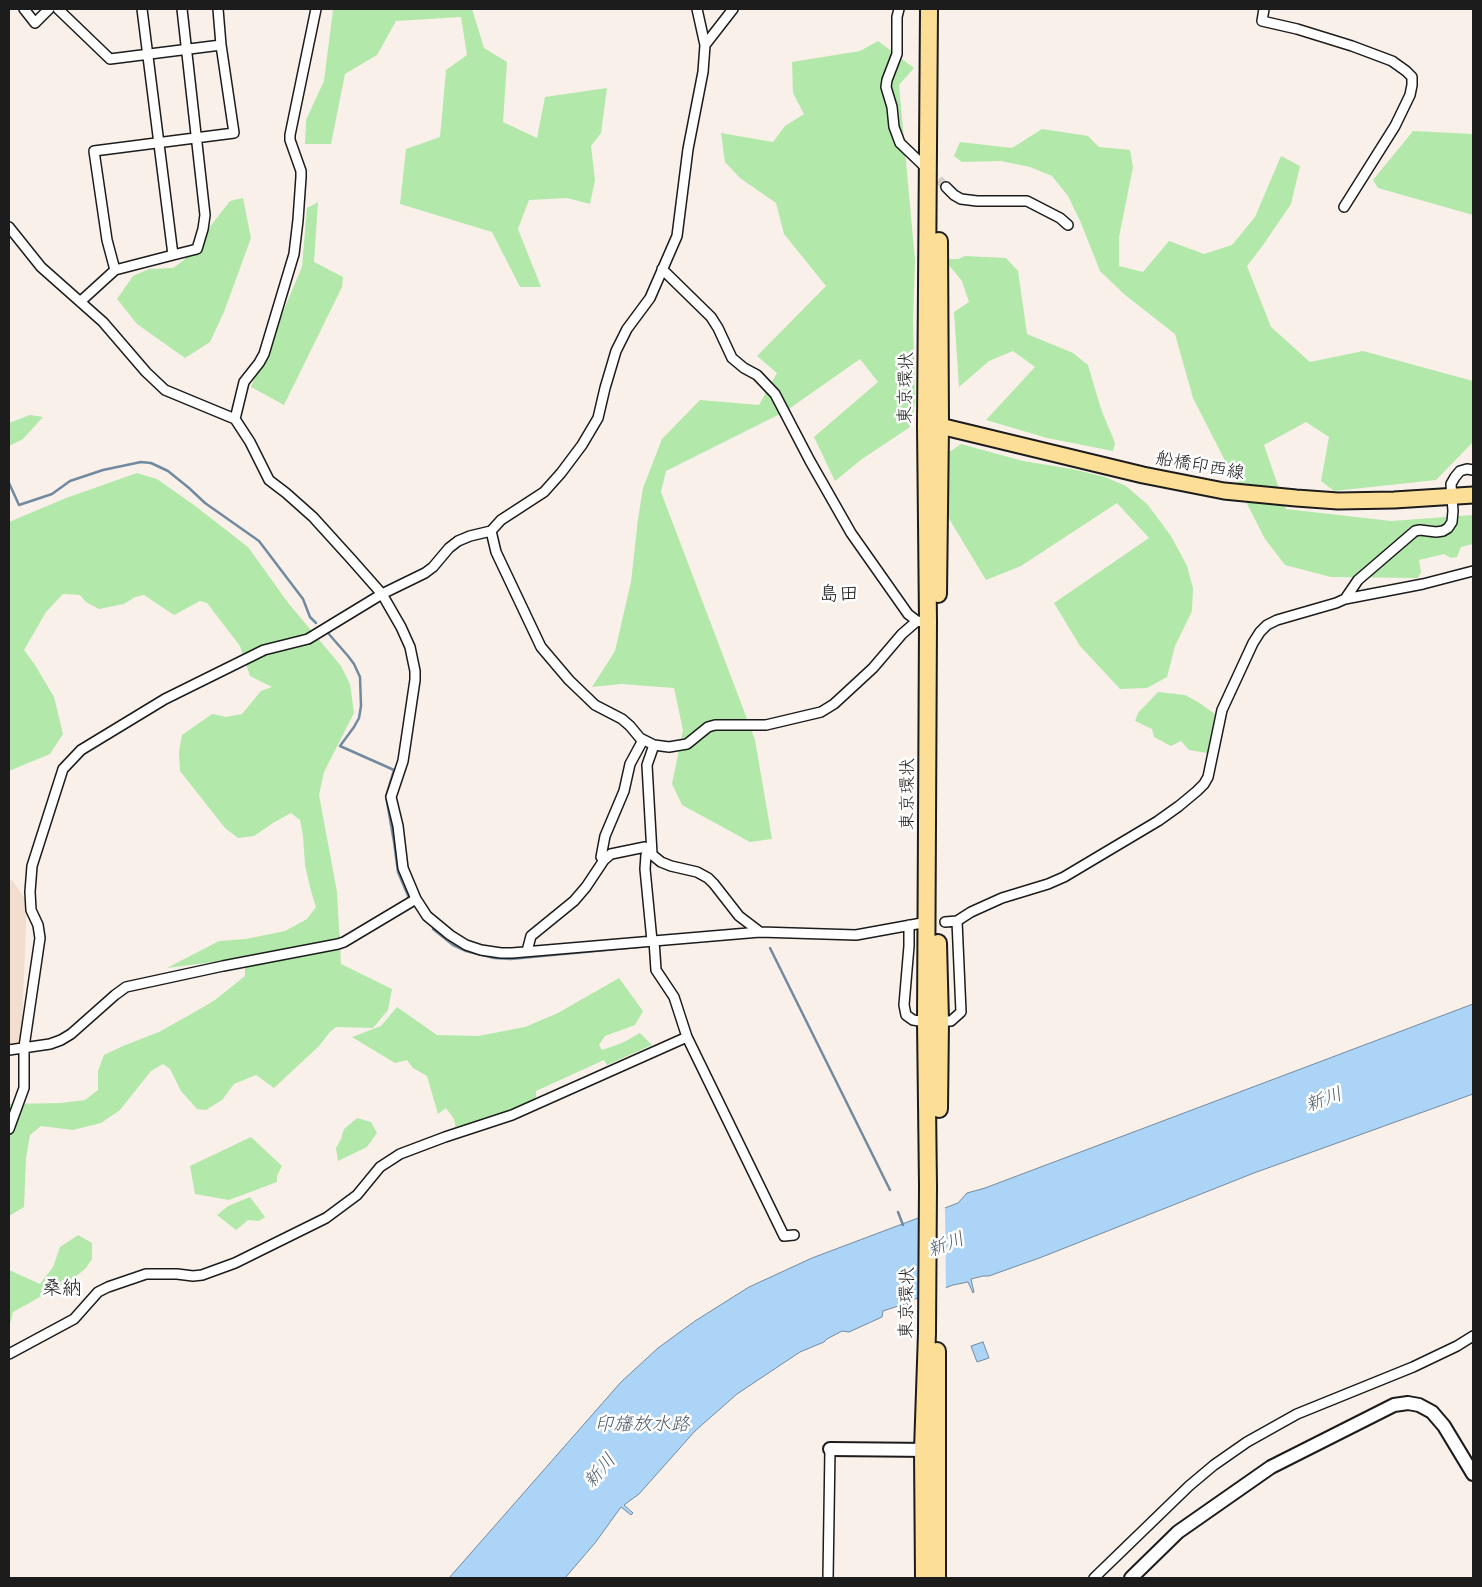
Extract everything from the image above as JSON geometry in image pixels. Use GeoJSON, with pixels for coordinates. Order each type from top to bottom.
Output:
{"type":"FeatureCollection","features":[{"type":"Feature","properties":{"kind":"highway","name":"東京環状"},"geometry":{"type":"LineString","coordinates":[[924,1578],[930,1450],[933,1185],[933,425],[929,9]]}},
{"type":"Feature","properties":{"kind":"highway","name":"東京環状"},"geometry":{"type":"LineString","coordinates":[[933,425],[938,9]]}},
{"type":"Feature","properties":{"kind":"highway","name":"東京環状"},"geometry":{"type":"LineString","coordinates":[[933,604],[923,622],[933,728]]}},
{"type":"Feature","properties":{"kind":"highway","name":"東京環状"},"geometry":{"type":"LineString","coordinates":[[930,1450],[937,1578]]}},
{"type":"Feature","properties":{"kind":"main road","name":"船橋印西線"},"geometry":{"type":"LineString","coordinates":[[933,425],[1184,484],[1260,495],[1338,501],[1473,495]]}},
{"type":"Feature","properties":{"kind":"street"},"geometry":{"type":"LineString","coordinates":[[24,9],[35,23],[49,9]]}},
{"type":"Feature","properties":{"kind":"street"},"geometry":{"type":"LineString","coordinates":[[58,9],[110,59],[221,45]]}},
{"type":"Feature","properties":{"kind":"street"},"geometry":{"type":"LineString","coordinates":[[142,9],[173,255]]}},
{"type":"Feature","properties":{"kind":"street"},"geometry":{"type":"LineString","coordinates":[[80,301],[115,270],[196,249],[203,229],[205,215],[182,9]]}},
{"type":"Feature","properties":{"kind":"street"},"geometry":{"type":"LineString","coordinates":[[115,270],[107,240],[94,151],[234,133],[221,45],[218,9]]}},
{"type":"Feature","properties":{"kind":"street"},"geometry":{"type":"LineString","coordinates":[[235,419],[244,382],[264,354],[294,254],[302,177],[290,135],[316,9]]}},
{"type":"Feature","properties":{"kind":"street"},"geometry":{"type":"LineString","coordinates":[[9,1129],[24,1088],[24,1047],[40,938],[38,925],[32,910],[30,892],[32,866],[63,769],[81,750],[166,699],[264,650],[308,639],[382,594],[425,573],[458,541],[491,531],[501,520],[544,492],[582,445],[600,412],[616,350],[627,329],[650,298],[677,236],[688,149],[704,72],[705,45],[697,9]]}},
{"type":"Feature","properties":{"kind":"street"},"geometry":{"type":"LineString","coordinates":[[705,45],[733,9]]}},
{"type":"Feature","properties":{"kind":"street"},"geometry":{"type":"LineString","coordinates":[[900,9],[897,18],[897,54],[886,87],[892,107],[894,127],[900,144],[923,165]]}},
{"type":"Feature","properties":{"kind":"street"},"geometry":{"type":"LineString","coordinates":[[1264,9],[1262,21],[1297,29],[1352,46],[1392,61],[1412,77],[1410,95],[1395,126],[1344,207]]}},
{"type":"Feature","properties":{"kind":"street"},"geometry":{"type":"LineString","coordinates":[[946,187],[961,199],[1026,201],[1060,218],[1068,225]]}},
{"type":"Feature","properties":{"kind":"street"},"geometry":{"type":"LineString","coordinates":[[9,227],[41,267],[103,322],[146,372],[165,390],[235,419],[250,442],[269,480],[313,517],[382,594],[410,647],[415,680],[403,761],[391,797],[398,826],[403,868],[416,899],[427,916],[450,935],[466,945],[481,950],[501,953],[760,932],[856,935],[922,923]]}},
{"type":"Feature","properties":{"kind":"street"},"geometry":{"type":"LineString","coordinates":[[662,269],[711,317],[732,358],[744,368],[757,375],[775,394],[851,533],[908,614],[923,622]]}},
{"type":"Feature","properties":{"kind":"street"},"geometry":{"type":"LineString","coordinates":[[1345,599],[1358,580],[1415,531],[1436,532],[1448,528],[1452,522],[1453,511],[1451,484],[1460,472],[1467,469],[1473,470]]}},
{"type":"Feature","properties":{"kind":"street"},"geometry":{"type":"LineString","coordinates":[[491,531],[496,552],[541,647],[569,680],[595,705],[622,719],[640,738],[654,745],[669,747],[687,744],[708,727],[715,725],[766,725],[821,712],[834,704],[873,668],[902,634],[923,622]]}},
{"type":"Feature","properties":{"kind":"street"},"geometry":{"type":"LineString","coordinates":[[945,922],[957,921],[971,912],[1002,898],[1064,877],[1136,835],[1189,798],[1204,784],[1208,777],[1222,710],[1245,659],[1260,632],[1268,625],[1277,620],[1345,599],[1423,584],[1473,571]]}},
{"type":"Feature","properties":{"kind":"street"},"geometry":{"type":"LineString","coordinates":[[604,860],[601,857],[605,836],[624,790],[630,764],[643,740]]}},
{"type":"Feature","properties":{"kind":"street"},"geometry":{"type":"LineString","coordinates":[[650,853],[647,765],[654,745]]}},
{"type":"Feature","properties":{"kind":"street"},"geometry":{"type":"LineString","coordinates":[[527,951],[531,936],[574,901],[604,860],[618,851],[645,847],[661,862],[697,872],[708,878],[739,916],[760,932]]}},
{"type":"Feature","properties":{"kind":"street"},"geometry":{"type":"LineString","coordinates":[[650,853],[646,854],[646,869],[656,970],[674,997],[687,1037],[784,1236],[794,1235]]}},
{"type":"Feature","properties":{"kind":"street"},"geometry":{"type":"LineString","coordinates":[[9,1050],[50,1044],[62,1040],[126,987],[338,944],[416,899]]}},
{"type":"Feature","properties":{"kind":"street"},"geometry":{"type":"LineString","coordinates":[[909,925],[904,1005],[906,1015],[913,1020],[951,1021],[961,1012],[957,921]]}},
{"type":"Feature","properties":{"kind":"street"},"geometry":{"type":"LineString","coordinates":[[9,1354],[74,1319],[92,1298],[103,1289],[146,1274],[202,1275],[235,1263],[326,1218],[357,1195],[380,1167],[400,1154],[512,1115],[687,1037]]}},
{"type":"Feature","properties":{"kind":"street"},"geometry":{"type":"LineString","coordinates":[[1094,1578],[1189,1486],[1214,1465],[1247,1442],[1297,1414],[1412,1367],[1457,1346],[1473,1336]]}},
{"type":"Feature","properties":{"kind":"street"},"geometry":{"type":"LineString","coordinates":[[1131,1578],[1178,1532],[1271,1467],[1394,1405],[1408,1403],[1419,1405],[1432,1412],[1444,1426],[1473,1474]]}},
{"type":"Feature","properties":{"kind":"street"},"geometry":{"type":"LineString","coordinates":[[828,1578],[830,1449],[930,1450]]}},
{"type":"Feature","properties":{"kind":"shaded area"},"geometry":{"type":"Polygon","coordinates":[[[9,880],[13,881],[27,902],[21,1046],[9,1046],[9,880]]]}},
{"type":"Feature","properties":{"kind":"green space"},"geometry":{"type":"Polygon","coordinates":[[[472,9],[484,48],[507,62],[503,122],[537,138],[545,97],[607,88],[601,133],[591,146],[595,180],[590,204],[567,198],[529,200],[518,229],[541,287],[520,287],[492,232],[400,204],[406,149],[440,137],[446,70],[467,55],[461,17],[396,21],[377,55],[345,74],[331,144],[305,144],[306,120],[324,81],[333,10],[472,9]]]}},
{"type":"Feature","properties":{"kind":"green space"},"geometry":{"type":"Polygon","coordinates":[[[878,41],[914,68],[899,85],[915,260],[913,322],[915,403],[910,427],[862,459],[835,481],[814,437],[878,382],[860,359],[786,411],[666,471],[661,492],[755,740],[772,839],[750,842],[682,805],[672,784],[683,730],[674,688],[621,684],[592,687],[615,651],[631,582],[643,488],[662,439],[700,400],[759,405],[777,373],[757,356],[826,286],[784,234],[776,203],[740,178],[725,162],[721,133],[773,142],[785,126],[804,114],[793,93],[792,62],[860,51],[878,41]]]}},
{"type":"Feature","properties":{"kind":"green space"},"geometry":{"type":"Polygon","coordinates":[[[1042,129],[1088,136],[1099,147],[1130,150],[1133,167],[1119,237],[1119,266],[1143,272],[1169,241],[1204,254],[1232,245],[1255,217],[1281,156],[1300,166],[1291,204],[1247,266],[1271,327],[1310,362],[1363,351],[1473,381],[1473,442],[1436,480],[1334,491],[1321,481],[1329,437],[1306,422],[1264,445],[1286,509],[1391,521],[1473,515],[1473,544],[1461,547],[1457,557],[1451,558],[1444,554],[1419,560],[1421,572],[1418,578],[1331,577],[1285,565],[1265,539],[1193,398],[1175,334],[1125,295],[1100,271],[1068,196],[1052,176],[1030,167],[1001,161],[962,162],[954,156],[960,142],[1012,148],[1042,129]]]}},
{"type":"Feature","properties":{"kind":"green space"},"geometry":{"type":"Polygon","coordinates":[[[1413,131],[1473,134],[1473,215],[1378,188],[1373,180],[1413,131]]]}},
{"type":"Feature","properties":{"kind":"green space"},"geometry":{"type":"Polygon","coordinates":[[[243,198],[251,238],[224,312],[210,342],[185,358],[137,324],[117,299],[133,276],[149,269],[173,268],[184,260],[230,201],[243,198]]]}},
{"type":"Feature","properties":{"kind":"green space"},"geometry":{"type":"Polygon","coordinates":[[[318,202],[314,262],[343,277],[342,287],[284,405],[251,387],[302,267],[307,208],[318,202]]]}},
{"type":"Feature","properties":{"kind":"green space"},"geometry":{"type":"Polygon","coordinates":[[[965,256],[1006,258],[1018,271],[1027,334],[1073,353],[1088,365],[1101,409],[1115,443],[1113,451],[1047,438],[986,420],[1035,367],[1013,351],[989,361],[959,387],[954,312],[969,302],[962,281],[948,264],[948,259],[958,259],[965,256]]]}},
{"type":"Feature","properties":{"kind":"green space"},"geometry":{"type":"Polygon","coordinates":[[[30,415],[43,417],[23,439],[9,446],[9,423],[30,415]]]}},
{"type":"Feature","properties":{"kind":"green space"},"geometry":{"type":"Polygon","coordinates":[[[961,444],[1023,461],[1072,469],[1105,477],[1126,486],[1148,505],[1171,536],[1187,566],[1193,588],[1192,611],[1175,646],[1167,677],[1147,688],[1120,689],[1080,646],[1054,603],[1149,538],[1117,503],[1021,566],[986,580],[948,517],[948,453],[961,444]]]}},
{"type":"Feature","properties":{"kind":"green space"},"geometry":{"type":"Polygon","coordinates":[[[137,473],[157,479],[248,547],[289,604],[341,666],[350,684],[354,713],[324,772],[319,795],[337,892],[341,964],[392,989],[388,1010],[373,1028],[336,1027],[319,1046],[274,1088],[256,1075],[234,1084],[222,1100],[206,1110],[197,1109],[181,1091],[170,1069],[163,1064],[151,1071],[120,1110],[101,1123],[73,1130],[41,1126],[30,1135],[26,1158],[24,1207],[9,1216],[9,1104],[61,1103],[85,1100],[98,1090],[98,1071],[104,1055],[159,1032],[215,1000],[245,976],[245,958],[167,968],[219,941],[246,939],[285,931],[307,919],[316,907],[305,865],[300,820],[291,813],[254,836],[238,838],[225,828],[180,771],[179,752],[182,735],[212,714],[226,717],[242,714],[261,691],[272,687],[250,676],[240,646],[207,603],[200,601],[174,615],[144,595],[135,597],[124,604],[99,609],[86,602],[80,595],[63,594],[46,612],[24,650],[54,697],[63,734],[50,754],[9,771],[9,522],[66,498],[137,473]]]}},
{"type":"Feature","properties":{"kind":"green space"},"geometry":{"type":"Polygon","coordinates":[[[1158,692],[1185,695],[1215,714],[1207,753],[1189,750],[1181,741],[1171,746],[1154,737],[1152,729],[1135,721],[1138,713],[1158,692]]]}},
{"type":"Feature","properties":{"kind":"green space"},"geometry":{"type":"Polygon","coordinates":[[[619,978],[643,1011],[635,1025],[605,1036],[599,1045],[602,1050],[622,1043],[640,1033],[652,1045],[607,1065],[604,1060],[536,1091],[536,1100],[486,1120],[456,1129],[454,1119],[446,1108],[438,1114],[427,1076],[413,1068],[407,1060],[395,1063],[352,1037],[381,1026],[397,1007],[437,1035],[478,1036],[525,1027],[558,1013],[619,978]]]}},
{"type":"Feature","properties":{"kind":"green space"},"geometry":{"type":"Polygon","coordinates":[[[357,1118],[371,1122],[377,1133],[367,1147],[338,1161],[336,1148],[344,1129],[357,1118]]]}},
{"type":"Feature","properties":{"kind":"green space"},"geometry":{"type":"Polygon","coordinates":[[[251,1137],[282,1166],[277,1176],[277,1182],[229,1200],[195,1194],[190,1166],[251,1137]]]}},
{"type":"Feature","properties":{"kind":"green space"},"geometry":{"type":"Polygon","coordinates":[[[250,1197],[265,1217],[259,1221],[248,1220],[236,1230],[217,1215],[228,1206],[250,1197]]]}},
{"type":"Feature","properties":{"kind":"green space"},"geometry":{"type":"Polygon","coordinates":[[[78,1235],[92,1243],[92,1259],[86,1268],[74,1278],[13,1312],[9,1328],[9,1270],[40,1284],[53,1267],[60,1247],[78,1235]]]}},
{"type":"Feature","properties":{"kind":"water","name":"印旛放水路"},"geometry":{"type":"Polygon","coordinates":[[[1473,1004],[1473,1094],[1254,1173],[1042,1257],[989,1276],[971,1279],[973,1293],[968,1282],[953,1285],[910,1301],[914,1319],[907,1303],[883,1311],[882,1317],[849,1332],[842,1331],[824,1342],[800,1352],[737,1394],[695,1431],[639,1494],[624,1505],[633,1513],[631,1515],[621,1507],[595,1543],[565,1578],[449,1578],[621,1382],[658,1348],[695,1321],[749,1287],[812,1258],[958,1203],[967,1193],[985,1188],[1473,1004]]]}},
{"type":"Feature","properties":{"kind":"water"},"geometry":{"type":"Polygon","coordinates":[[[983,1342],[989,1358],[977,1362],[971,1346],[983,1342]]]}},
{"type":"Feature","properties":{"kind":"pier"},"geometry":{"type":"Polygon","coordinates":[[[945,1204],[946,1291],[920,1300],[920,1213],[945,1204]]]}},
{"type":"Feature","properties":{"kind":"waterway"},"geometry":{"type":"LineString","coordinates":[[9,483],[19,505],[52,494],[70,481],[103,470],[141,462],[151,463],[168,471],[205,503],[259,541],[303,599],[310,617],[316,623]]}},
{"type":"Feature","properties":{"kind":"waterway"},"geometry":{"type":"LineString","coordinates":[[328,633],[354,664],[360,677],[361,706],[359,718],[340,746],[394,770],[386,796],[398,872],[409,898]]}},
{"type":"Feature","properties":{"kind":"waterway"},"geometry":{"type":"LineString","coordinates":[[433,929],[453,945],[466,951],[494,958],[511,959],[638,947]]}},
{"type":"Feature","properties":{"kind":"waterway"},"geometry":{"type":"LineString","coordinates":[[770,948],[890,1190]]}},
{"type":"Feature","properties":{"kind":"waterway"},"geometry":{"type":"LineString","coordinates":[[898,1212],[903,1225]]}},
{"type":"Feature","properties":{"kind":"tunnel"},"geometry":{"type":"LineString","coordinates":[[929,170],[946,187]]}},
{"type":"Feature","properties":{"kind":"district","name":"島田"},"geometry":{"type":"Point","coordinates":[839,594]}},
{"type":"Feature","properties":{"kind":"district","name":"桑納"},"geometry":{"type":"Point","coordinates":[62,1288]}},
{"type":"Feature","properties":{"kind":"water label","name":"新川"},"geometry":{"type":"Point","coordinates":[1324,1100]}},
{"type":"Feature","properties":{"kind":"water label","name":"新川"},"geometry":{"type":"Point","coordinates":[946,1245]}},
{"type":"Feature","properties":{"kind":"water label","name":"新川"},"geometry":{"type":"Point","coordinates":[600,1471]}}]}
